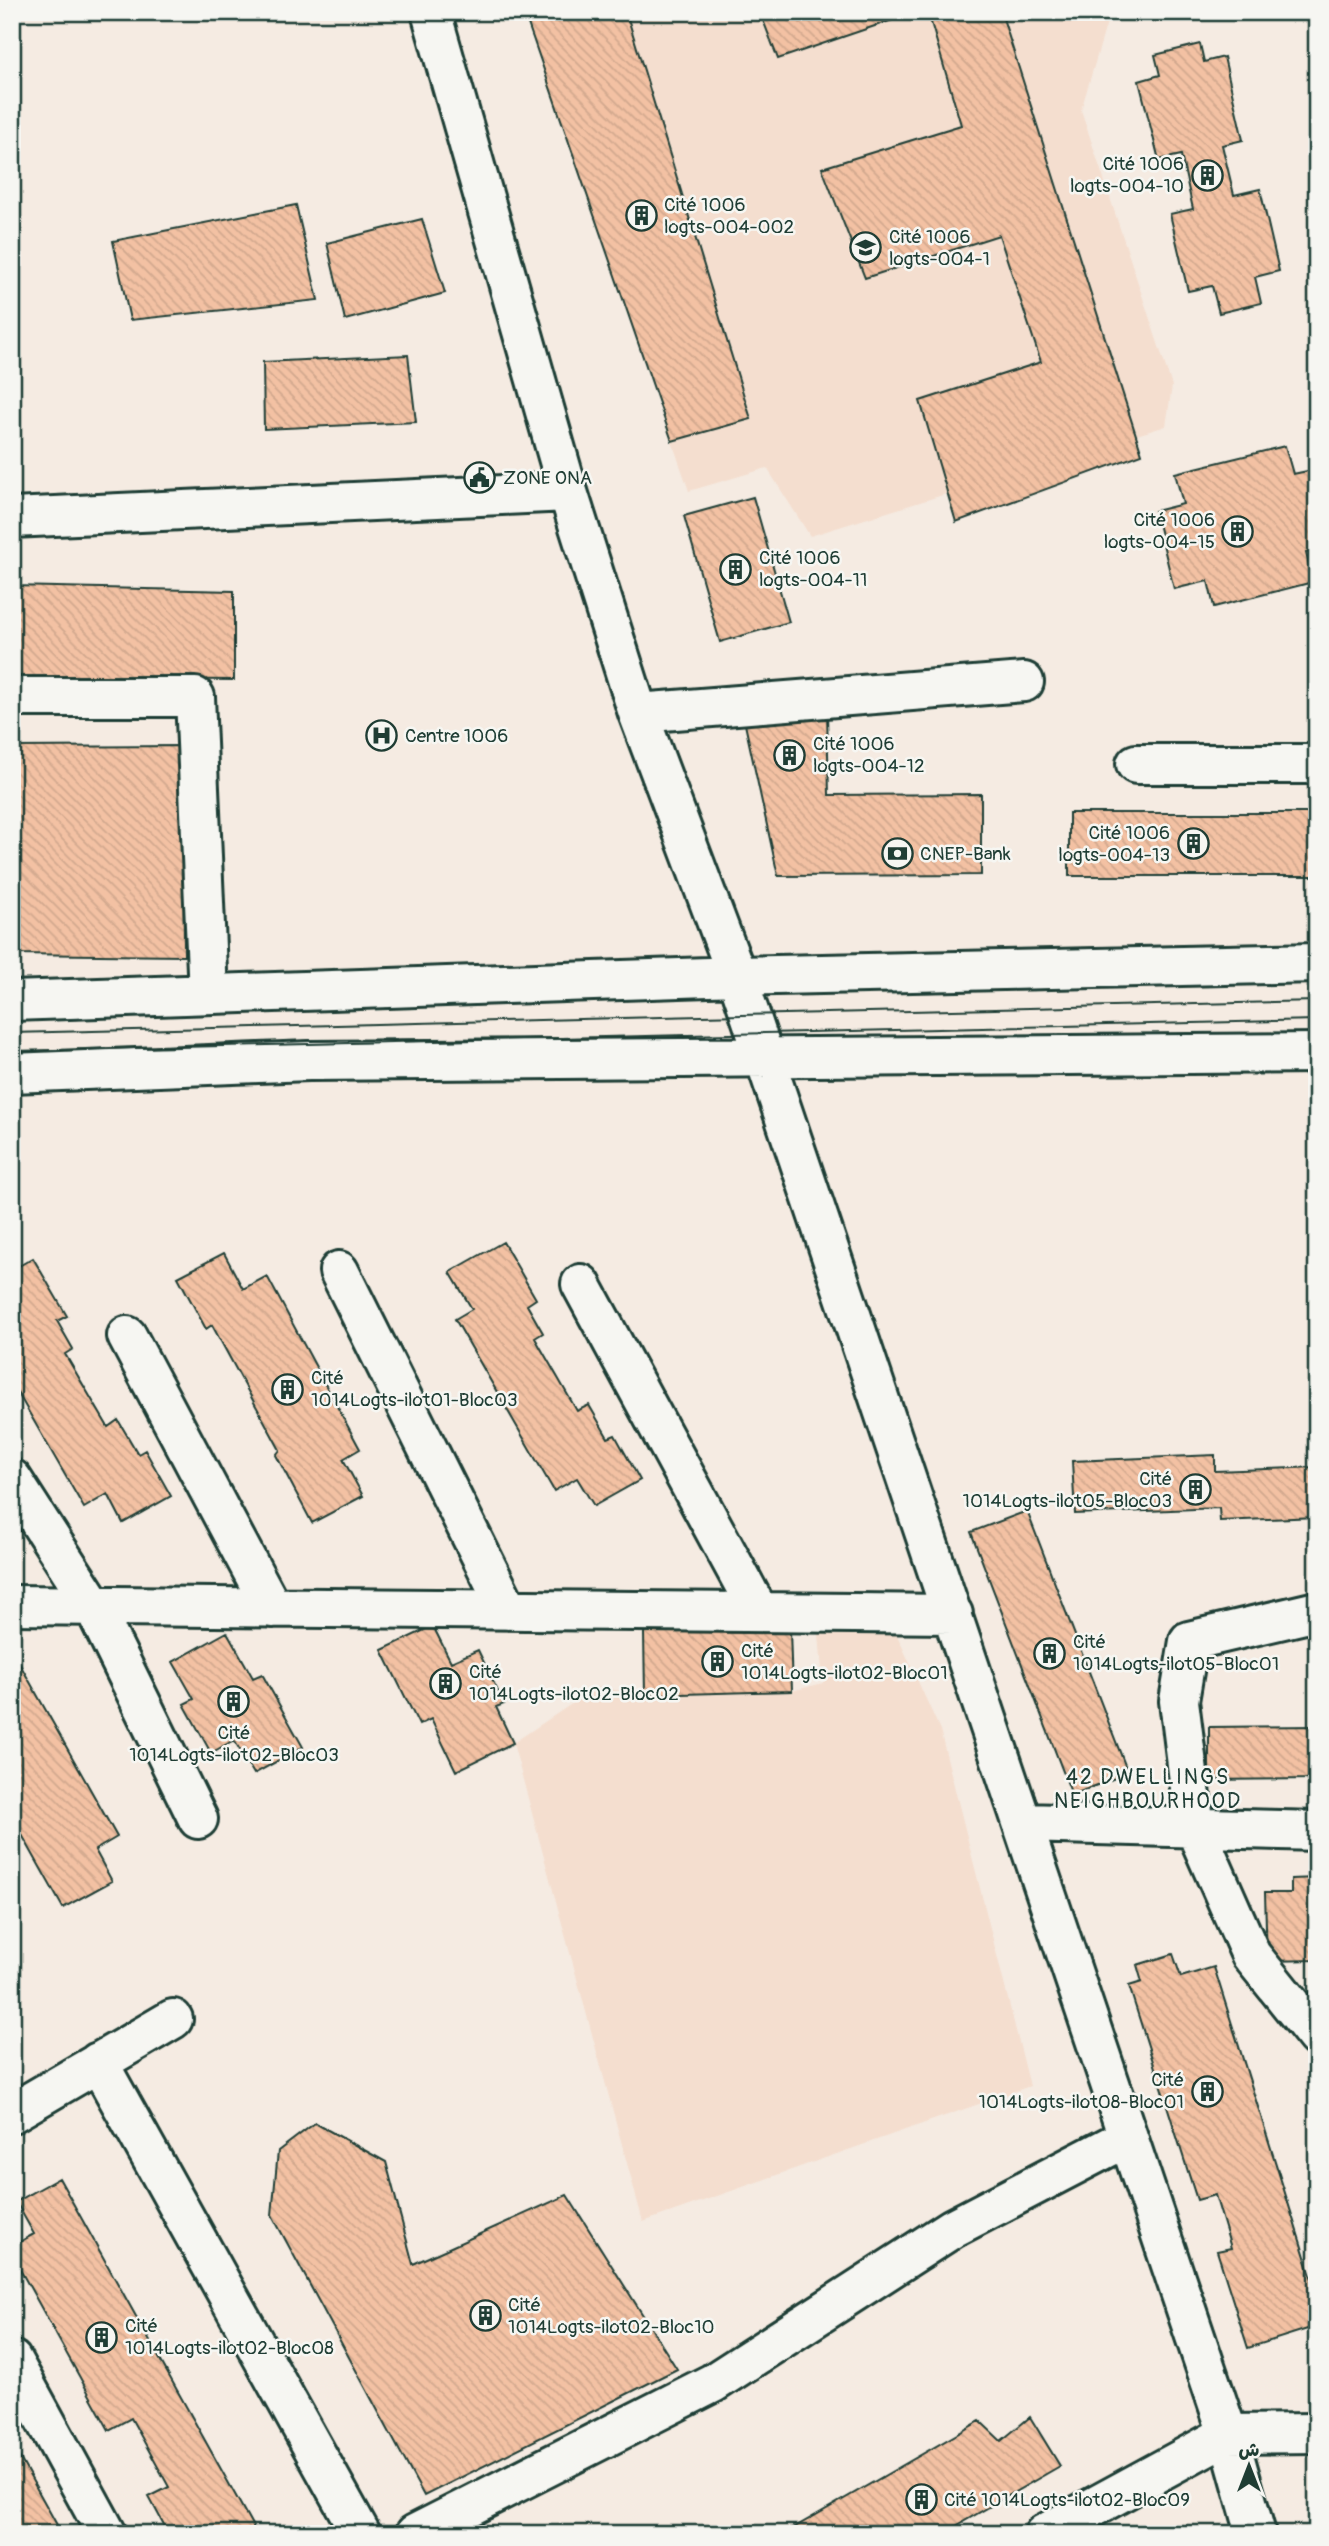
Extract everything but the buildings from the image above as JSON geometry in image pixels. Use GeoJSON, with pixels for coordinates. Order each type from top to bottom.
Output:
{"type":"FeatureCollection","features":[{"type":"Feature","properties":{"kind":"street"},"geometry":{"type":"LineString","coordinates":[[431,12],[568,492],[638,713],[737,976],[1228,2434],[1256,2534]]}},
{"type":"Feature","properties":{"kind":"street"},"geometry":{"type":"LineString","coordinates":[[12,518],[568,492]]}},
{"type":"Feature","properties":{"kind":"street"},"geometry":{"type":"LineString","coordinates":[[638,713],[1024,682]]}},
{"type":"Feature","properties":{"kind":"street"},"geometry":{"type":"LineString","coordinates":[[12,697],[195,697],[208,994]]}},
{"type":"Feature","properties":{"kind":"street"},"geometry":{"type":"LineString","coordinates":[[1136,764],[1317,764]]}},
{"type":"Feature","properties":{"kind":"street"},"geometry":{"type":"LineString","coordinates":[[12,1001],[737,976],[1317,963]]}},
{"type":"Feature","properties":{"kind":"street"},"geometry":{"type":"LineString","coordinates":[[12,1073],[309,1061],[1317,1053]]}},
{"type":"Feature","properties":{"kind":"street"},"geometry":{"type":"LineString","coordinates":[[339,1271],[508,1610]]}},
{"type":"Feature","properties":{"kind":"street"},"geometry":{"type":"LineString","coordinates":[[581,1284],[759,1612]]}},
{"type":"Feature","properties":{"kind":"street"},"geometry":{"type":"LineString","coordinates":[[127,1335],[272,1608]]}},
{"type":"Feature","properties":{"kind":"street"},"geometry":{"type":"LineString","coordinates":[[12,1479],[93,1605],[198,1819]]}},
{"type":"Feature","properties":{"kind":"street"},"geometry":{"type":"LineString","coordinates":[[12,1605],[953,1614]]}},
{"type":"Feature","properties":{"kind":"street"},"geometry":{"type":"LineString","coordinates":[[1317,1611],[1189,1641],[1179,1702],[1195,1828],[1251,1955],[1317,2037]]}},
{"type":"Feature","properties":{"kind":"street"},"geometry":{"type":"LineString","coordinates":[[1023,1823],[1317,1831]]}},
{"type":"Feature","properties":{"kind":"street"},"geometry":{"type":"LineString","coordinates":[[12,2113],[173,2019]]}},
{"type":"Feature","properties":{"kind":"street"},"geometry":{"type":"LineString","coordinates":[[98,2062],[361,2534]]}},
{"type":"Feature","properties":{"kind":"street"},"geometry":{"type":"LineString","coordinates":[[415,2534],[713,2383],[953,2228],[1128,2137]]}},
{"type":"Feature","properties":{"kind":"street"},"geometry":{"type":"LineString","coordinates":[[12,2360],[107,2534]]}},
{"type":"Feature","properties":{"kind":"street"},"geometry":{"type":"LineString","coordinates":[[1044,2534],[1228,2434],[1317,2433]]}},
{"type":"Feature","properties":{"kind":"shaded area","name":"Cité 1006 logts-004-1"},"geometry":{"type":"Polygon","coordinates":[[[524,12],[1110,12],[1081,110],[1172,386],[1166,426],[810,536],[767,468],[689,491],[524,12]]]}},
{"type":"Feature","properties":{"kind":"shaded area"},"geometry":{"type":"Polygon","coordinates":[[[819,1634],[897,1635],[940,1730],[1030,2086],[643,2222],[513,1743],[597,1687],[645,1695],[792,1691],[823,1683],[819,1634]]]}},
{"type":"Feature","properties":{"kind":"tram line"},"geometry":{"type":"LineString","coordinates":[[12,1033],[1317,1001]]}},
{"type":"Feature","properties":{"kind":"tram line"},"geometry":{"type":"LineString","coordinates":[[12,1051],[1317,1020]]}},
{"type":"Feature","properties":{"kind":"place","name":"Cité 1006 logts-004-10"},"geometry":{"type":"Point","coordinates":[1207,175]}},
{"type":"Feature","properties":{"kind":"place","name":"Cité 1006 logts-004-002"},"geometry":{"type":"Point","coordinates":[641,216]}},
{"type":"Feature","properties":{"kind":"place","name":"Cité 1006 logts-004-1"},"geometry":{"type":"Point","coordinates":[866,248]}},
{"type":"Feature","properties":{"kind":"place","name":"ZONE ONA"},"geometry":{"type":"Point","coordinates":[480,478]}},
{"type":"Feature","properties":{"kind":"place","name":"Cité 1006 logts-004-15"},"geometry":{"type":"Point","coordinates":[1238,531]}},
{"type":"Feature","properties":{"kind":"place","name":"Cité 1006 logts-004-11"},"geometry":{"type":"Point","coordinates":[736,569]}},
{"type":"Feature","properties":{"kind":"place","name":"Centre 1006"},"geometry":{"type":"Point","coordinates":[382,736]}},
{"type":"Feature","properties":{"kind":"place","name":"Cité 1006 logts-004-12"},"geometry":{"type":"Point","coordinates":[790,755]}},
{"type":"Feature","properties":{"kind":"place","name":"Cité 1006 logts-004-13"},"geometry":{"type":"Point","coordinates":[1193,844]}},
{"type":"Feature","properties":{"kind":"place","name":"CNEP-Bank"},"geometry":{"type":"Point","coordinates":[897,854]}},
{"type":"Feature","properties":{"kind":"place","name":"Cité 1014Logts-ilot01-Bloc03"},"geometry":{"type":"Point","coordinates":[288,1389]}},
{"type":"Feature","properties":{"kind":"place","name":"Cité 1014Logts-ilot05-Bloc03"},"geometry":{"type":"Point","coordinates":[1195,1490]}},
{"type":"Feature","properties":{"kind":"place","name":"Cité 1014Logts-ilot05-Bloc01"},"geometry":{"type":"Point","coordinates":[1050,1653]}},
{"type":"Feature","properties":{"kind":"place","name":"Cité 1014Logts-ilot02-Bloc01"},"geometry":{"type":"Point","coordinates":[718,1662]}},
{"type":"Feature","properties":{"kind":"place","name":"Cité 1014Logts-ilot02-Bloc02"},"geometry":{"type":"Point","coordinates":[446,1683]}},
{"type":"Feature","properties":{"kind":"place","name":"Cité 1014Logts-ilot02-Bloc03"},"geometry":{"type":"Point","coordinates":[234,1702]}},
{"type":"Feature","properties":{"kind":"place","name":"Cité 1014Logts-ilot08-Bloc01"},"geometry":{"type":"Point","coordinates":[1207,2091]}},
{"type":"Feature","properties":{"kind":"place","name":"Cité 1014Logts-ilot02-Bloc10"},"geometry":{"type":"Point","coordinates":[485,2316]}},
{"type":"Feature","properties":{"kind":"place","name":"Cité 1014Logts-ilot02-Bloc08"},"geometry":{"type":"Point","coordinates":[102,2337]}},
{"type":"Feature","properties":{"kind":"place","name":"Cité 1014Logts-ilot02-Bloc09"},"geometry":{"type":"Point","coordinates":[921,2500]}},
{"type":"Feature","properties":{"kind":"district","name":"42 DWELLINGS NEIGHBOURHOOD"},"geometry":{"type":"Point","coordinates":[1148,1789]}}]}
